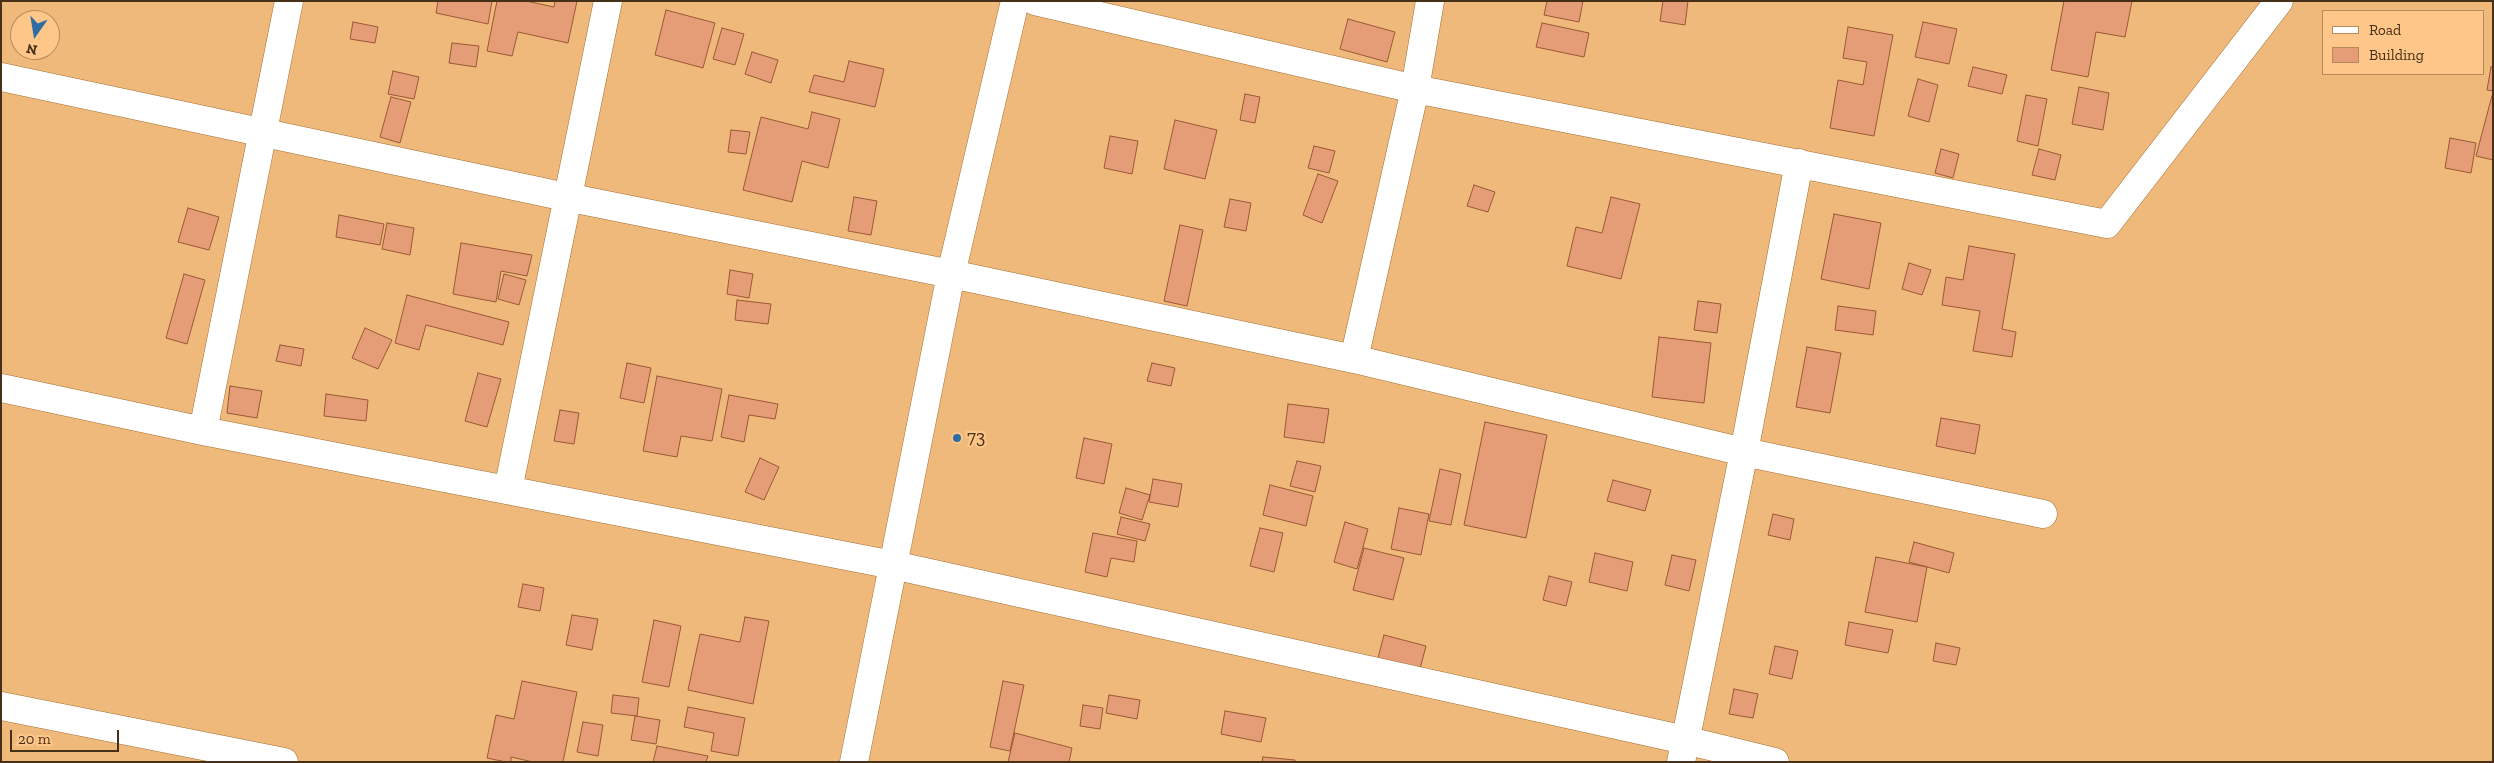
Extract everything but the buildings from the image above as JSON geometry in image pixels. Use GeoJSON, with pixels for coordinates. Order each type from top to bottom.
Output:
{"type":"FeatureCollection","features":[{"type":"Feature","properties":{"kind":"street"},"geometry":{"type":"LineString","coordinates":[[203,431],[289,1]]}},
{"type":"Feature","properties":{"kind":"street"},"geometry":{"type":"LineString","coordinates":[[508,490],[566,197],[608,1]]}},
{"type":"Feature","properties":{"kind":"street"},"geometry":{"type":"LineString","coordinates":[[854,762],[951,274],[1015,1]]}},
{"type":"Feature","properties":{"kind":"street"},"geometry":{"type":"LineString","coordinates":[[1035,1],[1414,89],[2107,224],[2279,1]]}},
{"type":"Feature","properties":{"kind":"street"},"geometry":{"type":"LineString","coordinates":[[1354,359],[1414,89],[1430,1]]}},
{"type":"Feature","properties":{"kind":"street"},"geometry":{"type":"LineString","coordinates":[[1,76],[566,197],[951,274],[1354,359],[1744,452],[2043,514]]}},
{"type":"Feature","properties":{"kind":"street"},"geometry":{"type":"LineString","coordinates":[[1683,751],[1744,452],[1799,164]]}},
{"type":"Feature","properties":{"kind":"street"},"geometry":{"type":"LineString","coordinates":[[1,388],[203,431],[893,565],[1683,751],[1775,762]]}},
{"type":"Feature","properties":{"kind":"street"},"geometry":{"type":"LineString","coordinates":[[1,706],[284,762]]}},
{"type":"Feature","properties":{"kind":"place","name":"73"},"geometry":{"type":"Point","coordinates":[957,438]}}]}
